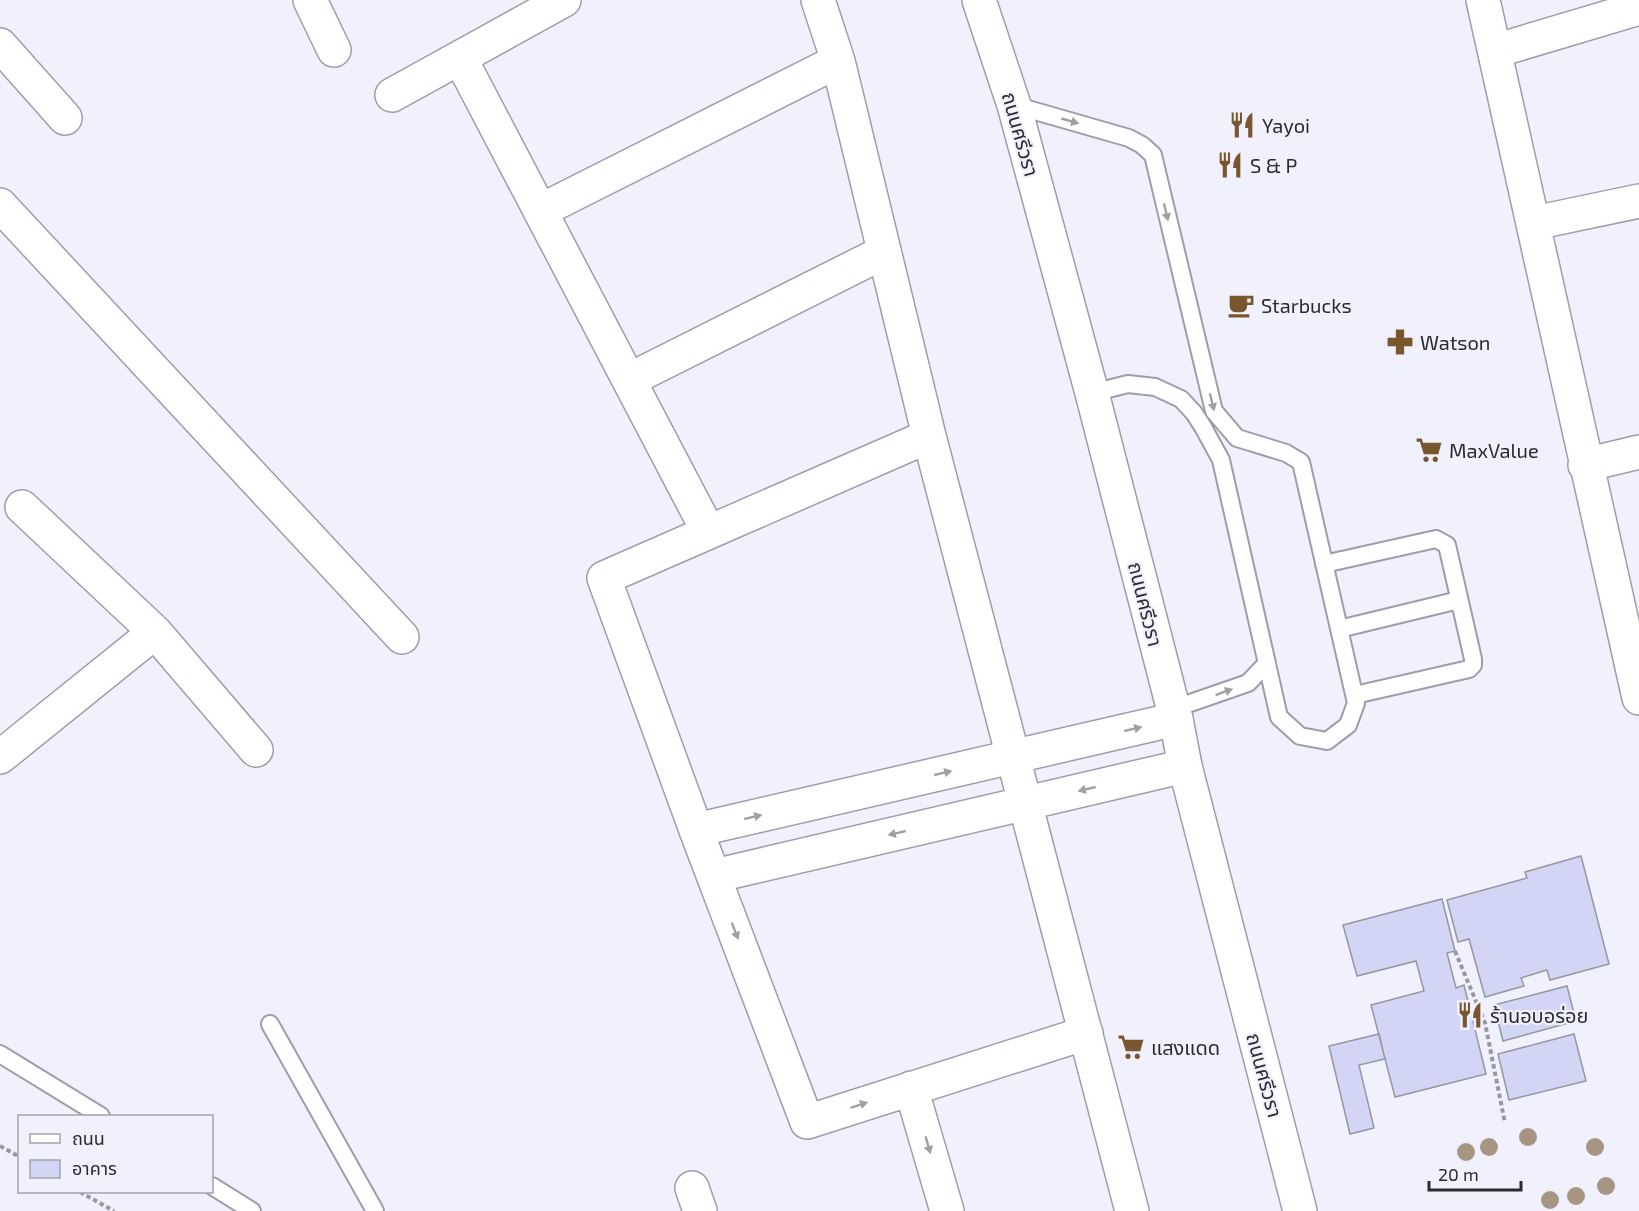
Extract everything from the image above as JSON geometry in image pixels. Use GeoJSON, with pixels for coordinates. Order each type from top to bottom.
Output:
{"type":"FeatureCollection","features":[{"type":"Feature","properties":{"kind":"street"},"geometry":{"type":"LineString","coordinates":[[310,0],[334,50]]}},
{"type":"Feature","properties":{"kind":"street"},"geometry":{"type":"LineString","coordinates":[[392,95],[564,0]]}},
{"type":"Feature","properties":{"kind":"street"},"geometry":{"type":"LineString","coordinates":[[819,0],[838,61],[929,436],[1132,1211]]}},
{"type":"Feature","properties":{"kind":"street","name":"ถนนศรีวรา"},"geometry":{"type":"LineString","coordinates":[[979,0],[1014,105],[1092,393],[1300,1211]]}},
{"type":"Feature","properties":{"kind":"street"},"geometry":{"type":"LineString","coordinates":[[1483,0],[1534,223],[1585,465],[1639,698]]}},
{"type":"Feature","properties":{"kind":"street"},"geometry":{"type":"LineString","coordinates":[[1495,51],[1639,8]]}},
{"type":"Feature","properties":{"kind":"street"},"geometry":{"type":"LineString","coordinates":[[0,45],[65,118]]}},
{"type":"Feature","properties":{"kind":"street"},"geometry":{"type":"LineString","coordinates":[[460,58],[708,531]]}},
{"type":"Feature","properties":{"kind":"street"},"geometry":{"type":"LineString","coordinates":[[540,211],[838,61]]}},
{"type":"Feature","properties":{"kind":"street"},"geometry":{"type":"LineString","coordinates":[[1534,223],[1639,201]]}},
{"type":"Feature","properties":{"kind":"street"},"geometry":{"type":"LineString","coordinates":[[0,205],[402,637]]}},
{"type":"Feature","properties":{"kind":"street"},"geometry":{"type":"LineString","coordinates":[[629,380],[884,252]]}},
{"type":"Feature","properties":{"kind":"street"},"geometry":{"type":"LineString","coordinates":[[929,436],[604,578],[696,830],[807,1122],[1086,1033]]}},
{"type":"Feature","properties":{"kind":"street"},"geometry":{"type":"LineString","coordinates":[[1585,465],[1639,452]]}},
{"type":"Feature","properties":{"kind":"street"},"geometry":{"type":"LineString","coordinates":[[22,507],[155,632],[256,750]]}},
{"type":"Feature","properties":{"kind":"street"},"geometry":{"type":"LineString","coordinates":[[0,757],[155,632]]}},
{"type":"Feature","properties":{"kind":"street"},"geometry":{"type":"LineString","coordinates":[[696,830],[1013,756],[1174,714]]}},
{"type":"Feature","properties":{"kind":"street"},"geometry":{"type":"LineString","coordinates":[[714,876],[1185,766]]}},
{"type":"Feature","properties":{"kind":"street"},"geometry":{"type":"LineString","coordinates":[[911,1088],[947,1211]]}},
{"type":"Feature","properties":{"kind":"lane"},"geometry":{"type":"LineString","coordinates":[[1014,105],[1129,138],[1142,145],[1153,155],[1214,411],[1237,438],[1286,453],[1301,462],[1356,703],[1348,725],[1327,741],[1300,736],[1280,717],[1221,459],[1194,413],[1181,399],[1155,387],[1128,384],[1092,393]]}},
{"type":"Feature","properties":{"kind":"lane"},"geometry":{"type":"LineString","coordinates":[[1324,564],[1436,538],[1447,545],[1473,665],[1469,669],[1354,695]]}},
{"type":"Feature","properties":{"kind":"lane"},"geometry":{"type":"LineString","coordinates":[[1339,629],[1459,600]]}},
{"type":"Feature","properties":{"kind":"lane"},"geometry":{"type":"LineString","coordinates":[[1174,714],[1248,683],[1267,663]]}},
{"type":"Feature","properties":{"kind":"lane"},"geometry":{"type":"LineString","coordinates":[[270,1024],[375,1211]]}},
{"type":"Feature","properties":{"kind":"lane"},"geometry":{"type":"LineString","coordinates":[[0,1054],[99,1115]]}},
{"type":"Feature","properties":{"kind":"lane"},"geometry":{"type":"LineString","coordinates":[[213,1187],[252,1211]]}},
{"type":"Feature","properties":{"kind":"path"},"geometry":{"type":"LineString","coordinates":[[1455,951],[1485,1023],[1505,1123]]}},
{"type":"Feature","properties":{"kind":"path"},"geometry":{"type":"LineString","coordinates":[[0,1146],[18,1156]]}},
{"type":"Feature","properties":{"kind":"path"},"geometry":{"type":"LineString","coordinates":[[83,1193],[114,1211]]}},
{"type":"Feature","properties":{"kind":"building"},"geometry":{"type":"Polygon","coordinates":[[[1581,856],[1609,964],[1550,980],[1547,970],[1521,978],[1524,986],[1485,997],[1469,939],[1458,942],[1447,900],[1527,878],[1525,872],[1581,856]]]}},
{"type":"Feature","properties":{"kind":"building"},"geometry":{"type":"Polygon","coordinates":[[[1442,899],[1455,951],[1447,953],[1456,988],[1464,985],[1486,1074],[1395,1097],[1371,1005],[1424,991],[1416,961],[1357,976],[1343,925],[1442,899]]]}},
{"type":"Feature","properties":{"kind":"building"},"geometry":{"type":"Polygon","coordinates":[[[1567,986],[1576,1021],[1503,1041],[1494,1005],[1567,986]]]}},
{"type":"Feature","properties":{"kind":"building"},"geometry":{"type":"Polygon","coordinates":[[[1379,1034],[1385,1059],[1359,1065],[1374,1128],[1350,1134],[1329,1046],[1379,1034]]]}},
{"type":"Feature","properties":{"kind":"building"},"geometry":{"type":"Polygon","coordinates":[[[1574,1034],[1586,1081],[1509,1100],[1498,1054],[1574,1034]]]}},
{"type":"Feature","properties":{"kind":"place","name":"Yayoi"},"geometry":{"type":"Point","coordinates":[1242,125]}},
{"type":"Feature","properties":{"kind":"place","name":"S & P"},"geometry":{"type":"Point","coordinates":[1230,165]}},
{"type":"Feature","properties":{"kind":"place","name":"Starbucks"},"geometry":{"type":"Point","coordinates":[1241,305]}},
{"type":"Feature","properties":{"kind":"place","name":"Watson"},"geometry":{"type":"Point","coordinates":[1400,342]}},
{"type":"Feature","properties":{"kind":"place","name":"MaxValue"},"geometry":{"type":"Point","coordinates":[1429,450]}},
{"type":"Feature","properties":{"kind":"place","name":"ร้านอบอร่อย"},"geometry":{"type":"Point","coordinates":[1470,1015]}},
{"type":"Feature","properties":{"kind":"place","name":"แสงแดด"},"geometry":{"type":"Point","coordinates":[1131,1047]}}]}
